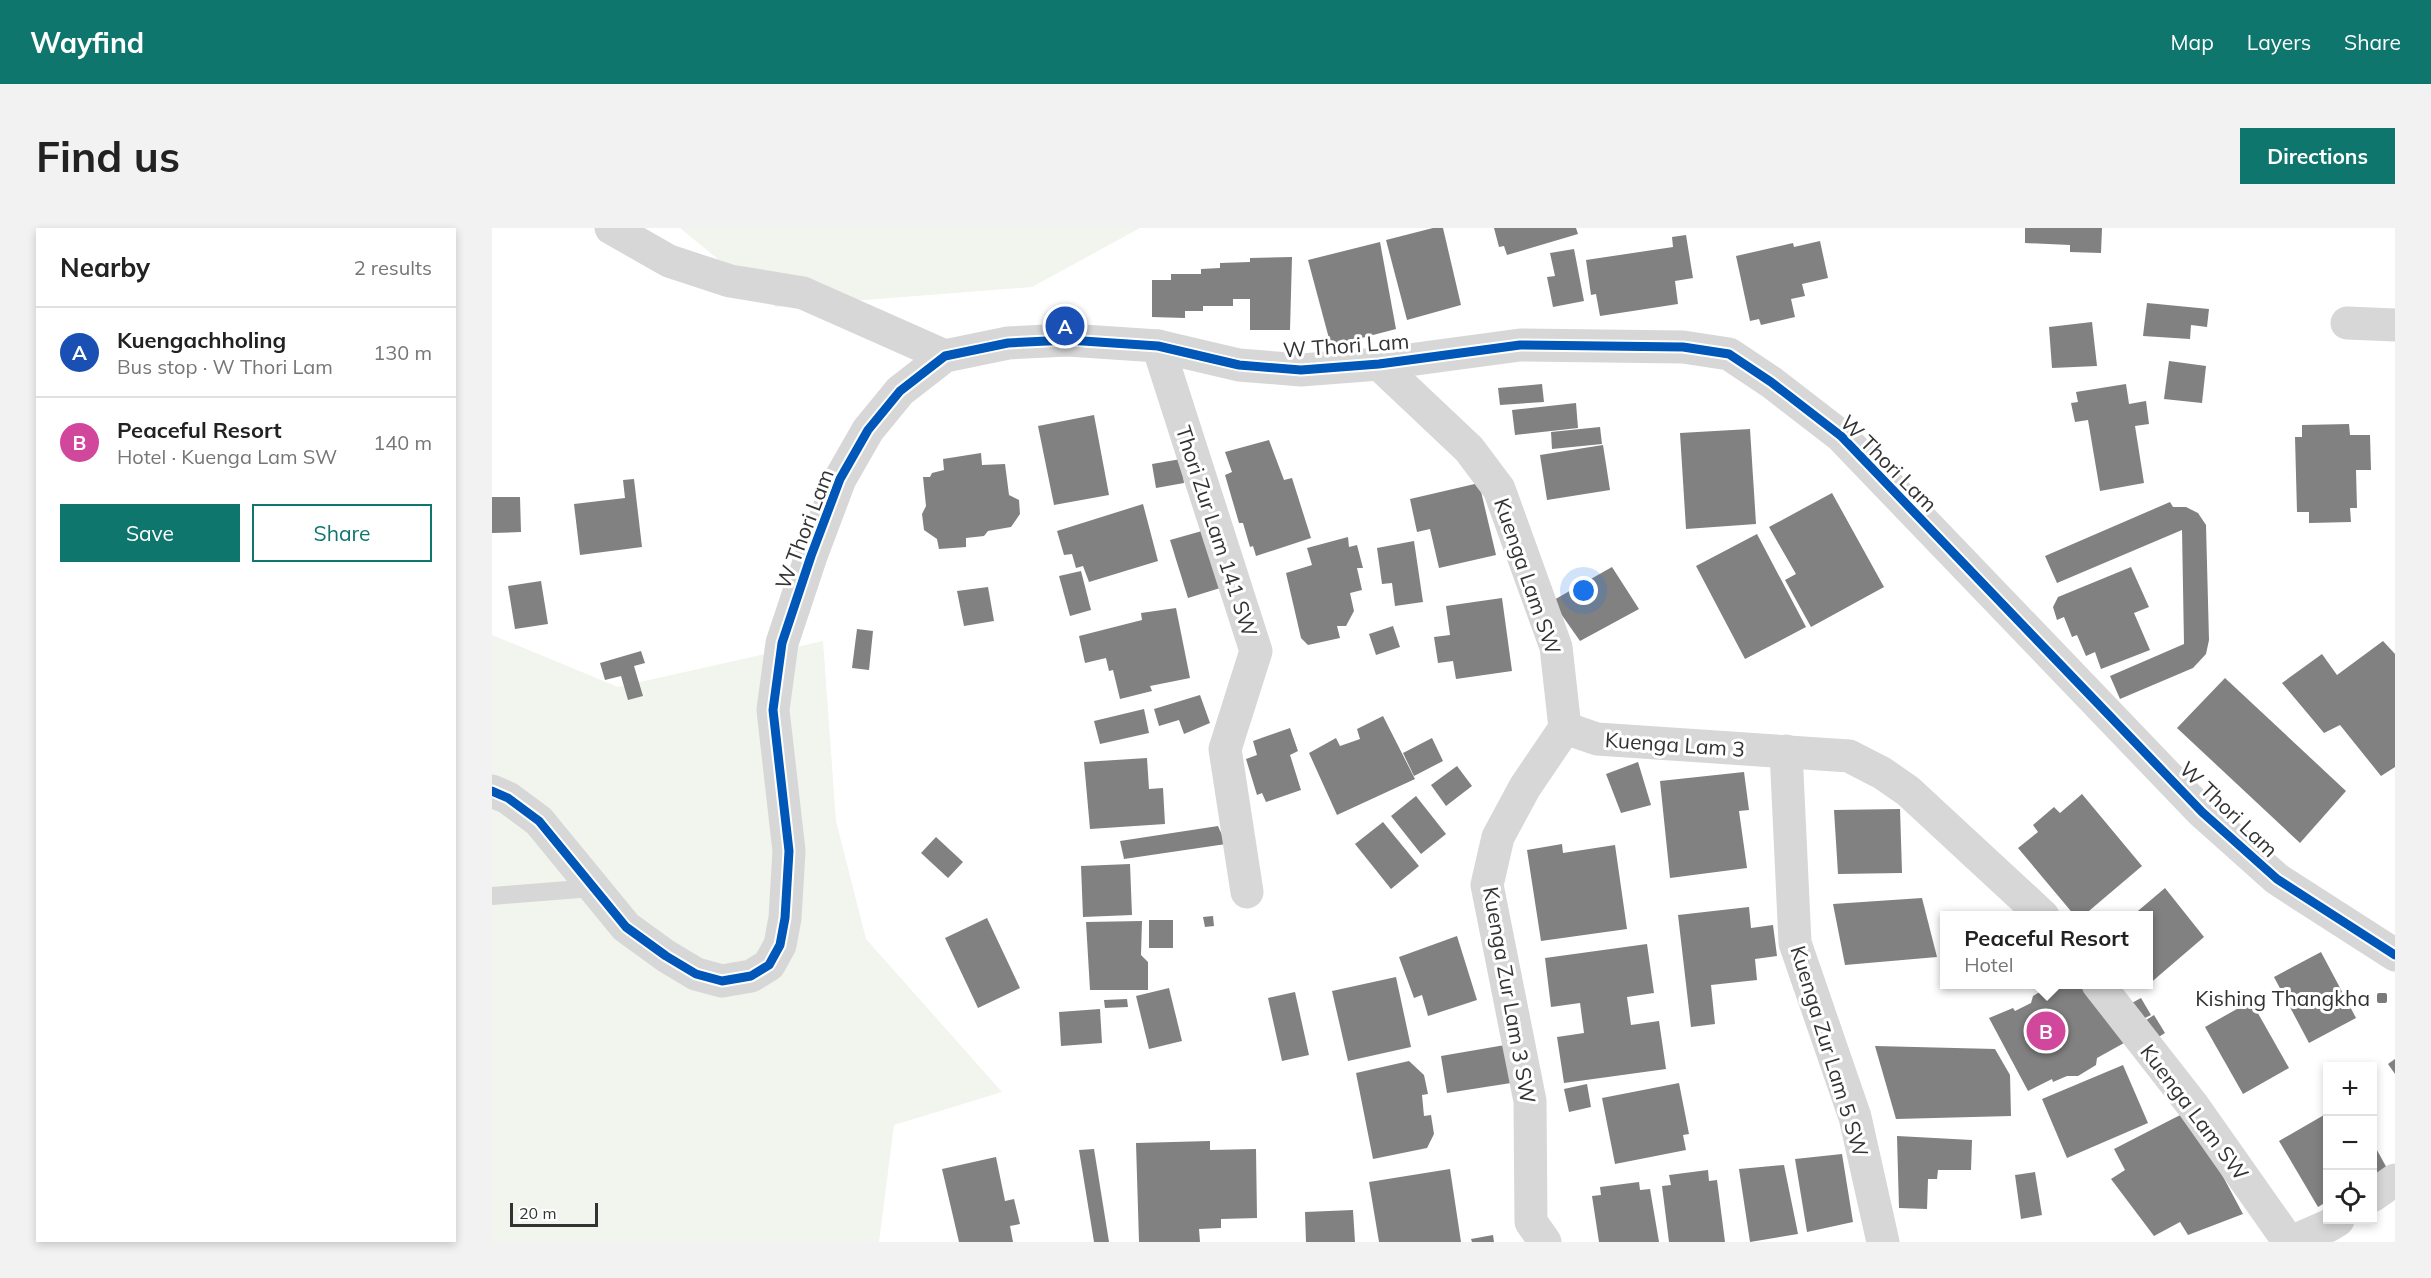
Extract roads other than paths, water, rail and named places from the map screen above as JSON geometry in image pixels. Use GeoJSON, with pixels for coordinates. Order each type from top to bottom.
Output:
{"type":"FeatureCollection","features":[{"type":"Feature","properties":{"kind":"street"},"geometry":{"type":"LineString","coordinates":[[611,228],[669,261],[730,281],[803,293],[945,356]]}},
{"type":"Feature","properties":{"kind":"street"},"geometry":{"type":"LineString","coordinates":[[2348,323],[2395,325]]}},
{"type":"Feature","properties":{"kind":"street","name":"W Thori Lam"},"geometry":{"type":"LineString","coordinates":[[492,790],[508,798],[539,821],[626,927],[666,956],[696,974],[722,981],[751,976],[769,965],[780,945],[785,918],[789,851],[773,710],[782,644],[811,556],[840,479],[868,430],[900,391],[945,356],[1008,343],[1068,340],[1158,346],[1239,364],[1300,370],[1379,364],[1520,345],[1683,347],[1729,354],[1771,382],[1841,436],[2219,827],[2277,879],[2395,955]]}},
{"type":"Feature","properties":{"kind":"street","name":"Thori Zur Lam 141 SW"},"geometry":{"type":"LineString","coordinates":[[1158,346],[1256,651],[1224,749],[1247,892]]}},
{"type":"Feature","properties":{"kind":"street","name":"Kuenga Lam SW"},"geometry":{"type":"LineString","coordinates":[[1379,364],[1469,449],[1499,489],[1556,647],[1565,728]]}},
{"type":"Feature","properties":{"kind":"street","name":"Kuenga Lam 3"},"geometry":{"type":"LineString","coordinates":[[1565,728],[1597,739],[1786,751]]}},
{"type":"Feature","properties":{"kind":"street","name":"Kuenga Zur Lam 3 SW"},"geometry":{"type":"LineString","coordinates":[[1545,1242],[1531,1222],[1530,1101],[1487,885],[1498,837],[1525,787],[1565,728]]}},
{"type":"Feature","properties":{"kind":"street"},"geometry":{"type":"LineString","coordinates":[[1786,751],[1850,756],[1882,772],[1936,816],[2039,911]]}},
{"type":"Feature","properties":{"kind":"street","name":"Kuenga Zur Lam 5 SW"},"geometry":{"type":"LineString","coordinates":[[1786,751],[1795,943],[1855,1116],[1883,1242]]}},
{"type":"Feature","properties":{"kind":"street","name":"Kuenga Lam SW"},"geometry":{"type":"LineString","coordinates":[[2102,989],[2194,1107],[2290,1242]]}},
{"type":"Feature","properties":{"kind":"street"},"geometry":{"type":"LineString","coordinates":[[2377,1193],[2395,1180]]}},
{"type":"Feature","properties":{"kind":"street"},"geometry":{"type":"LineString","coordinates":[[2290,1242],[2331,1224]]}},
{"type":"Feature","properties":{"kind":"lane"},"geometry":{"type":"LineString","coordinates":[[492,896],[592,888]]}},
{"type":"Feature","properties":{"kind":"place","name":"Kuengachholing"},"geometry":{"type":"Point","coordinates":[1065,326]}},
{"type":"Feature","properties":{"kind":"place","name":"Kishing Thangkha"},"geometry":{"type":"Point","coordinates":[2382,998]}},
{"type":"Feature","properties":{"kind":"place","name":"Peaceful Resort"},"geometry":{"type":"Point","coordinates":[2046,1031]}}]}
